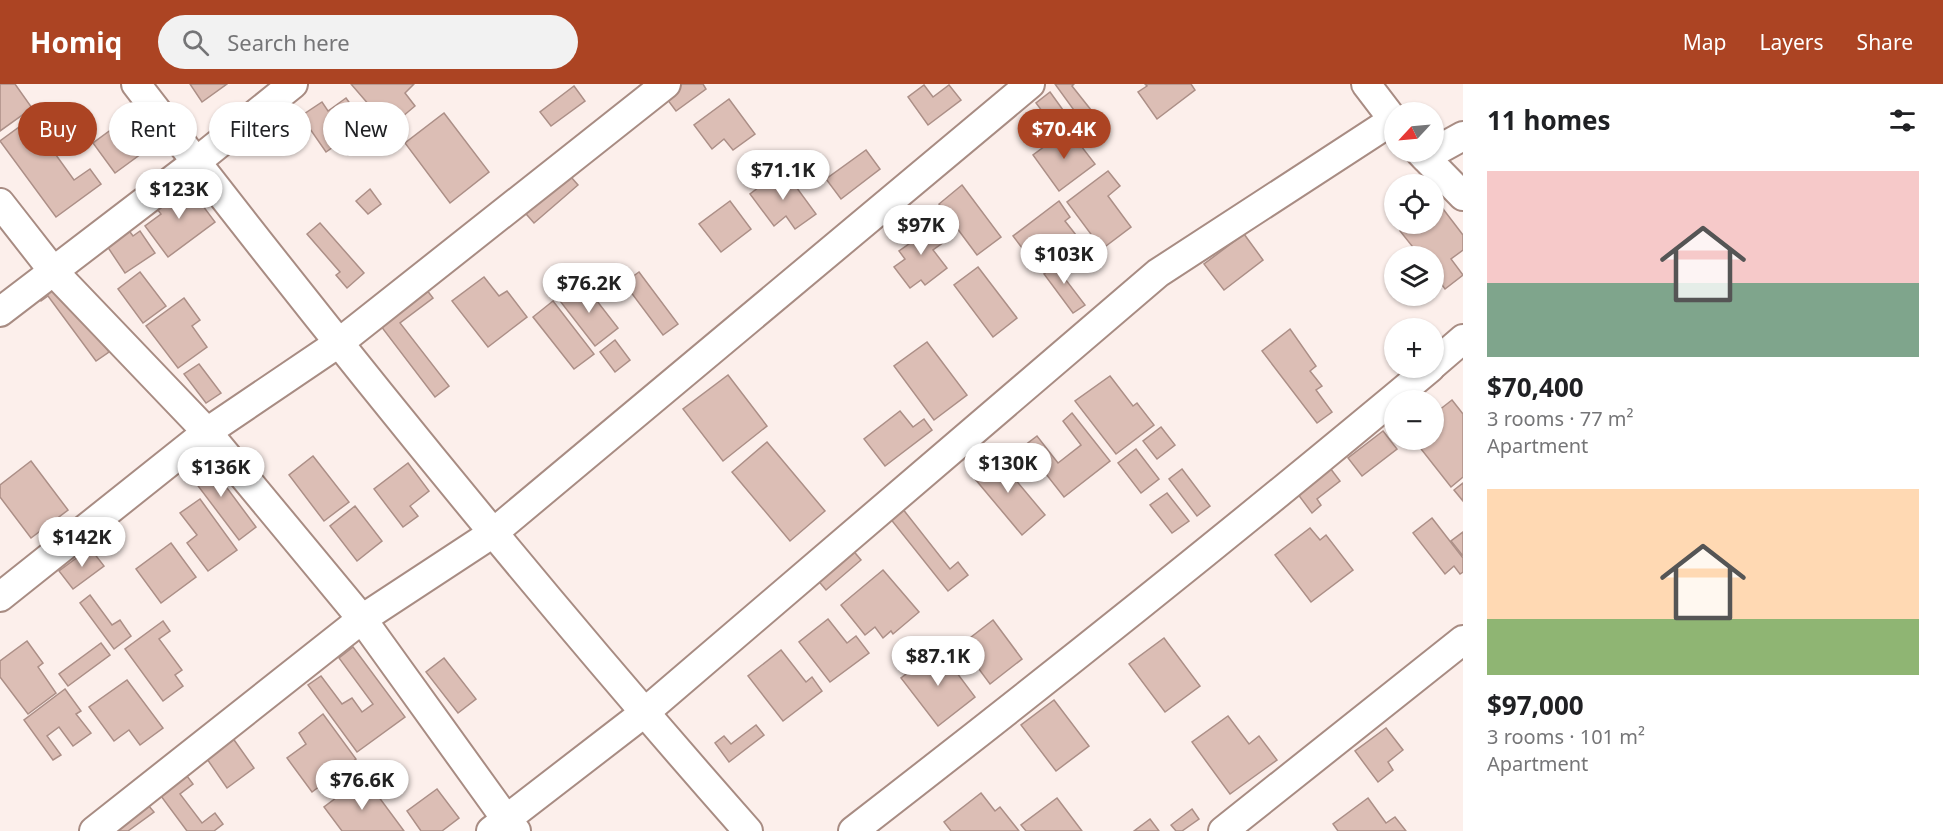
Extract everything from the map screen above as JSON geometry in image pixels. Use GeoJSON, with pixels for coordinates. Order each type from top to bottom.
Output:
{"type":"FeatureCollection","features":[{"type":"Feature","properties":{"kind":"street"},"geometry":{"type":"LineString","coordinates":[[136,84],[493,533],[644,713],[748,831]]}},
{"type":"Feature","properties":{"kind":"street"},"geometry":{"type":"LineString","coordinates":[[0,312],[196,162],[293,84]]}},
{"type":"Feature","properties":{"kind":"street"},"geometry":{"type":"LineString","coordinates":[[0,597],[207,432],[340,342],[666,84]]}},
{"type":"Feature","properties":{"kind":"street"},"geometry":{"type":"LineString","coordinates":[[94,831],[362,619],[493,533],[1030,84]]}},
{"type":"Feature","properties":{"kind":"street"},"geometry":{"type":"LineString","coordinates":[[1366,84],[1384,108]]}},
{"type":"Feature","properties":{"kind":"street"},"geometry":{"type":"LineString","coordinates":[[0,203],[54,272],[207,432],[362,619],[504,827],[644,713],[1158,273],[1384,127]]}},
{"type":"Feature","properties":{"kind":"street"},"geometry":{"type":"LineString","coordinates":[[1444,145],[1463,136]]}},
{"type":"Feature","properties":{"kind":"street"},"geometry":{"type":"LineString","coordinates":[[1431,162],[1463,196]]}},
{"type":"Feature","properties":{"kind":"street"},"geometry":{"type":"LineString","coordinates":[[1444,355],[1463,339]]}},
{"type":"Feature","properties":{"kind":"street"},"geometry":{"type":"LineString","coordinates":[[853,831],[1299,476],[1418,378]]}},
{"type":"Feature","properties":{"kind":"street"},"geometry":{"type":"LineString","coordinates":[[1223,831],[1463,640]]}},
{"type":"Feature","properties":{"kind":"building"},"geometry":{"type":"Polygon","coordinates":[[[0,84],[15,84],[28,102],[18,102],[18,118],[0,131],[0,84]]]}},
{"type":"Feature","properties":{"kind":"building"},"geometry":{"type":"Polygon","coordinates":[[[190,84],[227,84],[202,102],[190,84]]]}},
{"type":"Feature","properties":{"kind":"building"},"geometry":{"type":"Polygon","coordinates":[[[351,84],[414,84],[405,93],[415,106],[409,111],[409,102],[367,102],[351,84]]]}},
{"type":"Feature","properties":{"kind":"building"},"geometry":{"type":"Polygon","coordinates":[[[678,84],[703,84],[706,89],[676,111],[664,95],[678,84]]]}},
{"type":"Feature","properties":{"kind":"building"},"geometry":{"type":"Polygon","coordinates":[[[1055,84],[1074,84],[1072,86],[1095,115],[1084,124],[1055,84]]]}},
{"type":"Feature","properties":{"kind":"building"},"geometry":{"type":"Polygon","coordinates":[[[1145,84],[1191,84],[1195,90],[1157,119],[1138,92],[1147,86],[1145,84]]]}},
{"type":"Feature","properties":{"kind":"building"},"geometry":{"type":"Polygon","coordinates":[[[924,85],[933,97],[949,85],[961,100],[928,125],[908,97],[924,85]]]}},
{"type":"Feature","properties":{"kind":"building"},"geometry":{"type":"Polygon","coordinates":[[[574,86],[585,101],[551,126],[540,112],[574,86]]]}},
{"type":"Feature","properties":{"kind":"building"},"geometry":{"type":"Polygon","coordinates":[[[1050,92],[1071,121],[1057,131],[1036,103],[1050,92]]]}},
{"type":"Feature","properties":{"kind":"building"},"geometry":{"type":"Polygon","coordinates":[[[729,99],[755,134],[733,150],[724,139],[712,149],[694,125],[729,99]]]}},
{"type":"Feature","properties":{"kind":"building"},"geometry":{"type":"Polygon","coordinates":[[[322,102],[323,148],[311,130],[311,109],[322,102]]]}},
{"type":"Feature","properties":{"kind":"building"},"geometry":{"type":"Polygon","coordinates":[[[444,113],[489,172],[450,203],[409,148],[409,140],[444,113]]]}},
{"type":"Feature","properties":{"kind":"building"},"geometry":{"type":"Polygon","coordinates":[[[18,128],[18,156],[57,156],[74,180],[90,169],[101,184],[56,217],[0,141],[18,128]]]}},
{"type":"Feature","properties":{"kind":"building"},"geometry":{"type":"Polygon","coordinates":[[[1068,129],[1095,164],[1059,191],[1033,155],[1068,129]]]}},
{"type":"Feature","properties":{"kind":"building"},"geometry":{"type":"Polygon","coordinates":[[[109,131],[109,156],[138,156],[115,173],[97,148],[97,140],[109,131]]]}},
{"type":"Feature","properties":{"kind":"building"},"geometry":{"type":"Polygon","coordinates":[[[866,150],[880,169],[841,199],[826,179],[866,150]]]}},
{"type":"Feature","properties":{"kind":"building"},"geometry":{"type":"Polygon","coordinates":[[[564,169],[578,185],[534,223],[520,207],[564,169]]]}},
{"type":"Feature","properties":{"kind":"building"},"geometry":{"type":"Polygon","coordinates":[[[783,169],[816,214],[795,229],[786,216],[774,226],[750,194],[783,169]]]}},
{"type":"Feature","properties":{"kind":"building"},"geometry":{"type":"Polygon","coordinates":[[[1108,171],[1120,186],[1108,196],[1131,227],[1102,249],[1067,202],[1108,171]]]}},
{"type":"Feature","properties":{"kind":"building"},"geometry":{"type":"Polygon","coordinates":[[[185,182],[215,222],[168,257],[145,226],[161,214],[154,205],[185,182]]]}},
{"type":"Feature","properties":{"kind":"building"},"geometry":{"type":"Polygon","coordinates":[[[962,185],[1001,237],[977,255],[939,204],[962,185]]]}},
{"type":"Feature","properties":{"kind":"building"},"geometry":{"type":"Polygon","coordinates":[[[370,189],[381,204],[368,214],[356,201],[370,189]]]}},
{"type":"Feature","properties":{"kind":"building"},"geometry":{"type":"Polygon","coordinates":[[[730,201],[751,229],[721,252],[699,224],[730,201]]]}},
{"type":"Feature","properties":{"kind":"building"},"geometry":{"type":"Polygon","coordinates":[[[1059,201],[1070,217],[1065,221],[1080,240],[1039,270],[1013,236],[1059,201]]]}},
{"type":"Feature","properties":{"kind":"building"},"geometry":{"type":"Polygon","coordinates":[[[1444,210],[1463,235],[1463,250],[1451,259],[1463,275],[1445,289],[1444,246],[1412,246],[1402,234],[1444,234],[1444,210]]]}},
{"type":"Feature","properties":{"kind":"building"},"geometry":{"type":"Polygon","coordinates":[[[927,219],[944,242],[933,250],[947,268],[925,285],[921,280],[910,288],[894,267],[905,259],[899,251],[913,241],[907,234],[927,219]]]}},
{"type":"Feature","properties":{"kind":"building"},"geometry":{"type":"Polygon","coordinates":[[[320,223],[364,273],[347,288],[336,275],[340,272],[307,234],[320,223]]]}},
{"type":"Feature","properties":{"kind":"building"},"geometry":{"type":"Polygon","coordinates":[[[127,228],[133,236],[140,231],[155,253],[125,273],[105,243],[127,228]]]}},
{"type":"Feature","properties":{"kind":"building"},"geometry":{"type":"Polygon","coordinates":[[[1244,234],[1263,260],[1224,290],[1204,264],[1244,234]]]}},
{"type":"Feature","properties":{"kind":"building"},"geometry":{"type":"Polygon","coordinates":[[[1066,257],[1072,267],[1062,275],[1085,305],[1073,313],[1044,274],[1066,257]]]}},
{"type":"Feature","properties":{"kind":"building"},"geometry":{"type":"Polygon","coordinates":[[[978,267],[1017,318],[993,337],[954,285],[978,267]]]}},
{"type":"Feature","properties":{"kind":"building"},"geometry":{"type":"Polygon","coordinates":[[[140,272],[166,306],[143,323],[118,289],[140,272]]]}},
{"type":"Feature","properties":{"kind":"building"},"geometry":{"type":"Polygon","coordinates":[[[639,272],[678,324],[663,335],[624,283],[639,272]]]}},
{"type":"Feature","properties":{"kind":"building"},"geometry":{"type":"Polygon","coordinates":[[[484,277],[499,296],[507,291],[527,317],[488,347],[452,301],[484,277]]]}},
{"type":"Feature","properties":{"kind":"building"},"geometry":{"type":"Polygon","coordinates":[[[54,278],[109,352],[96,361],[48,296],[41,301],[35,293],[54,278]]]}},
{"type":"Feature","properties":{"kind":"building"},"geometry":{"type":"Polygon","coordinates":[[[583,283],[618,328],[595,346],[560,301],[583,283]]]}},
{"type":"Feature","properties":{"kind":"building"},"geometry":{"type":"Polygon","coordinates":[[[423,285],[433,298],[400,323],[449,386],[435,397],[377,321],[423,285]]]}},
{"type":"Feature","properties":{"kind":"building"},"geometry":{"type":"Polygon","coordinates":[[[184,298],[200,320],[192,326],[207,347],[178,368],[146,326],[184,298]]]}},
{"type":"Feature","properties":{"kind":"building"},"geometry":{"type":"Polygon","coordinates":[[[553,301],[594,354],[574,369],[533,317],[553,301]]]}},
{"type":"Feature","properties":{"kind":"building"},"geometry":{"type":"Polygon","coordinates":[[[1290,329],[1316,366],[1310,371],[1322,386],[1316,390],[1332,412],[1317,423],[1262,351],[1290,329]]]}},
{"type":"Feature","properties":{"kind":"building"},"geometry":{"type":"Polygon","coordinates":[[[615,340],[630,360],[615,372],[600,352],[615,340]]]}},
{"type":"Feature","properties":{"kind":"building"},"geometry":{"type":"Polygon","coordinates":[[[927,342],[967,395],[934,420],[894,366],[927,342]]]}},
{"type":"Feature","properties":{"kind":"building"},"geometry":{"type":"Polygon","coordinates":[[[199,364],[221,393],[206,403],[184,374],[199,364]]]}},
{"type":"Feature","properties":{"kind":"building"},"geometry":{"type":"Polygon","coordinates":[[[728,375],[767,426],[723,461],[683,409],[728,375]]]}},
{"type":"Feature","properties":{"kind":"building"},"geometry":{"type":"Polygon","coordinates":[[[1110,376],[1133,406],[1137,403],[1154,425],[1116,454],[1075,401],[1110,376]]]}},
{"type":"Feature","properties":{"kind":"building"},"geometry":{"type":"Polygon","coordinates":[[[1452,400],[1463,414],[1463,477],[1451,487],[1422,450],[1444,450],[1444,406],[1452,400]]]}},
{"type":"Feature","properties":{"kind":"building"},"geometry":{"type":"Polygon","coordinates":[[[900,411],[913,427],[924,419],[932,430],[885,466],[864,439],[900,411]]]}},
{"type":"Feature","properties":{"kind":"building"},"geometry":{"type":"Polygon","coordinates":[[[1072,413],[1110,461],[1064,497],[1024,446],[1037,436],[1058,463],[1081,445],[1063,421],[1072,413]]]}},
{"type":"Feature","properties":{"kind":"building"},"geometry":{"type":"Polygon","coordinates":[[[1161,427],[1175,445],[1157,459],[1143,441],[1161,427]]]}},
{"type":"Feature","properties":{"kind":"building"},"geometry":{"type":"Polygon","coordinates":[[[1383,431],[1384,450],[1396,450],[1362,476],[1348,458],[1383,431]]]}},
{"type":"Feature","properties":{"kind":"building"},"geometry":{"type":"Polygon","coordinates":[[[767,442],[825,511],[790,541],[732,472],[767,442]]]}},
{"type":"Feature","properties":{"kind":"building"},"geometry":{"type":"Polygon","coordinates":[[[1136,449],[1159,479],[1141,493],[1118,463],[1136,449]]]}},
{"type":"Feature","properties":{"kind":"building"},"geometry":{"type":"Polygon","coordinates":[[[993,453],[1045,515],[1022,535],[970,473],[993,453]]]}},
{"type":"Feature","properties":{"kind":"building"},"geometry":{"type":"Polygon","coordinates":[[[313,456],[349,502],[324,521],[289,475],[313,456]]]}},
{"type":"Feature","properties":{"kind":"building"},"geometry":{"type":"Polygon","coordinates":[[[204,457],[256,527],[239,540],[186,470],[204,457]]]}},
{"type":"Feature","properties":{"kind":"building"},"geometry":{"type":"Polygon","coordinates":[[[31,461],[68,510],[31,538],[0,497],[0,485],[31,461]]]}},
{"type":"Feature","properties":{"kind":"building"},"geometry":{"type":"Polygon","coordinates":[[[408,463],[429,491],[410,506],[418,516],[403,527],[374,489],[408,463]]]}},
{"type":"Feature","properties":{"kind":"building"},"geometry":{"type":"Polygon","coordinates":[[[1330,468],[1340,481],[1317,499],[1321,505],[1312,513],[1297,493],[1330,468]]]}},
{"type":"Feature","properties":{"kind":"building"},"geometry":{"type":"Polygon","coordinates":[[[1182,469],[1210,506],[1197,516],[1169,479],[1182,469]]]}},
{"type":"Feature","properties":{"kind":"building"},"geometry":{"type":"Polygon","coordinates":[[[1463,483],[1463,501],[1454,490],[1463,483]]]}},
{"type":"Feature","properties":{"kind":"building"},"geometry":{"type":"Polygon","coordinates":[[[1167,493],[1189,521],[1172,533],[1150,505],[1167,493]]]}},
{"type":"Feature","properties":{"kind":"building"},"geometry":{"type":"Polygon","coordinates":[[[200,499],[237,550],[208,571],[187,543],[197,535],[180,513],[200,499]]]}},
{"type":"Feature","properties":{"kind":"building"},"geometry":{"type":"Polygon","coordinates":[[[355,506],[382,541],[357,561],[330,526],[355,506]]]}},
{"type":"Feature","properties":{"kind":"building"},"geometry":{"type":"Polygon","coordinates":[[[902,508],[950,569],[958,562],[968,575],[948,591],[889,517],[902,508]]]}},
{"type":"Feature","properties":{"kind":"building"},"geometry":{"type":"Polygon","coordinates":[[[1432,518],[1463,558],[1463,572],[1460,574],[1454,566],[1445,574],[1413,533],[1432,518]]]}},
{"type":"Feature","properties":{"kind":"building"},"geometry":{"type":"Polygon","coordinates":[[[1310,528],[1320,540],[1326,535],[1353,570],[1311,602],[1275,555],[1310,528]]]}},
{"type":"Feature","properties":{"kind":"building"},"geometry":{"type":"Polygon","coordinates":[[[1463,532],[1463,556],[1451,541],[1463,532]]]}},
{"type":"Feature","properties":{"kind":"building"},"geometry":{"type":"Polygon","coordinates":[[[171,543],[196,577],[161,603],[136,569],[171,543]]]}},
{"type":"Feature","properties":{"kind":"building"},"geometry":{"type":"Polygon","coordinates":[[[90,548],[104,566],[73,589],[59,571],[90,548]]]}},
{"type":"Feature","properties":{"kind":"building"},"geometry":{"type":"Polygon","coordinates":[[[851,548],[861,560],[826,590],[816,578],[851,548]]]}},
{"type":"Feature","properties":{"kind":"building"},"geometry":{"type":"Polygon","coordinates":[[[883,570],[919,612],[893,634],[891,631],[883,638],[875,627],[865,635],[841,605],[883,570]]]}},
{"type":"Feature","properties":{"kind":"building"},"geometry":{"type":"Polygon","coordinates":[[[90,595],[112,625],[120,620],[131,636],[114,649],[80,603],[90,595]]]}},
{"type":"Feature","properties":{"kind":"building"},"geometry":{"type":"Polygon","coordinates":[[[828,619],[847,643],[856,636],[869,653],[830,682],[799,642],[828,619]]]}},
{"type":"Feature","properties":{"kind":"building"},"geometry":{"type":"Polygon","coordinates":[[[993,620],[1022,659],[990,684],[961,645],[993,620]]]}},
{"type":"Feature","properties":{"kind":"building"},"geometry":{"type":"Polygon","coordinates":[[[163,621],[170,631],[159,639],[182,670],[175,675],[183,686],[163,701],[125,649],[163,621]]]}},
{"type":"Feature","properties":{"kind":"building"},"geometry":{"type":"Polygon","coordinates":[[[1164,638],[1200,686],[1165,712],[1129,664],[1164,638]]]}},
{"type":"Feature","properties":{"kind":"building"},"geometry":{"type":"Polygon","coordinates":[[[27,641],[43,663],[38,667],[56,693],[28,714],[0,677],[0,661],[27,641]]]}},
{"type":"Feature","properties":{"kind":"building"},"geometry":{"type":"Polygon","coordinates":[[[101,643],[110,655],[68,686],[59,674],[101,643]]]}},
{"type":"Feature","properties":{"kind":"building"},"geometry":{"type":"Polygon","coordinates":[[[353,647],[405,717],[357,752],[308,685],[321,676],[342,704],[352,698],[362,712],[373,704],[339,658],[353,647]]]}},
{"type":"Feature","properties":{"kind":"building"},"geometry":{"type":"Polygon","coordinates":[[[939,649],[975,697],[938,726],[901,678],[939,649]]]}},
{"type":"Feature","properties":{"kind":"building"},"geometry":{"type":"Polygon","coordinates":[[[781,650],[806,682],[812,677],[822,691],[783,721],[748,676],[781,650]]]}},
{"type":"Feature","properties":{"kind":"building"},"geometry":{"type":"Polygon","coordinates":[[[444,658],[476,699],[458,713],[426,672],[444,658]]]}},
{"type":"Feature","properties":{"kind":"building"},"geometry":{"type":"Polygon","coordinates":[[[127,680],[163,728],[140,745],[129,730],[114,741],[89,707],[127,680]]]}},
{"type":"Feature","properties":{"kind":"building"},"geometry":{"type":"Polygon","coordinates":[[[65,689],[81,711],[76,714],[91,733],[73,746],[59,727],[47,736],[61,755],[53,760],[24,720],[65,689]]]}},
{"type":"Feature","properties":{"kind":"building"},"geometry":{"type":"Polygon","coordinates":[[[1054,700],[1089,746],[1056,771],[1021,725],[1054,700]]]}},
{"type":"Feature","properties":{"kind":"building"},"geometry":{"type":"Polygon","coordinates":[[[323,714],[356,759],[312,792],[287,758],[306,744],[299,733],[323,714]]]}},
{"type":"Feature","properties":{"kind":"building"},"geometry":{"type":"Polygon","coordinates":[[[1228,716],[1249,744],[1259,736],[1277,760],[1230,794],[1192,742],[1228,716]]]}},
{"type":"Feature","properties":{"kind":"building"},"geometry":{"type":"Polygon","coordinates":[[[756,725],[764,735],[729,762],[715,743],[724,736],[731,744],[756,725]]]}},
{"type":"Feature","properties":{"kind":"building"},"geometry":{"type":"Polygon","coordinates":[[[1386,728],[1403,750],[1388,762],[1393,770],[1378,782],[1355,751],[1386,728]]]}},
{"type":"Feature","properties":{"kind":"building"},"geometry":{"type":"Polygon","coordinates":[[[232,737],[254,768],[227,788],[205,756],[232,737]]]}},
{"type":"Feature","properties":{"kind":"building"},"geometry":{"type":"Polygon","coordinates":[[[181,768],[193,784],[180,794],[202,823],[215,813],[223,824],[214,831],[187,831],[155,788],[181,768]]]}},
{"type":"Feature","properties":{"kind":"building"},"geometry":{"type":"Polygon","coordinates":[[[364,777],[404,831],[342,831],[324,807],[364,777]]]}},
{"type":"Feature","properties":{"kind":"building"},"geometry":{"type":"Polygon","coordinates":[[[437,789],[459,818],[442,831],[421,831],[407,811],[437,789]]]}},
{"type":"Feature","properties":{"kind":"building"},"geometry":{"type":"Polygon","coordinates":[[[981,793],[995,811],[1000,807],[1019,831],[951,831],[944,822],[981,793]]]}},
{"type":"Feature","properties":{"kind":"building"},"geometry":{"type":"Polygon","coordinates":[[[1057,798],[1082,831],[1026,831],[1021,825],[1057,798]]]}},
{"type":"Feature","properties":{"kind":"building"},"geometry":{"type":"Polygon","coordinates":[[[1368,798],[1386,823],[1395,817],[1406,831],[1338,831],[1333,824],[1368,798]]]}},
{"type":"Feature","properties":{"kind":"building"},"geometry":{"type":"Polygon","coordinates":[[[143,799],[154,812],[128,831],[103,831],[143,799]]]}},
{"type":"Feature","properties":{"kind":"building"},"geometry":{"type":"Polygon","coordinates":[[[1192,809],[1199,819],[1182,831],[1176,831],[1171,825],[1192,809]]]}},
{"type":"Feature","properties":{"kind":"building"},"geometry":{"type":"Polygon","coordinates":[[[1150,819],[1159,831],[1134,831],[1150,819]]]}}]}
